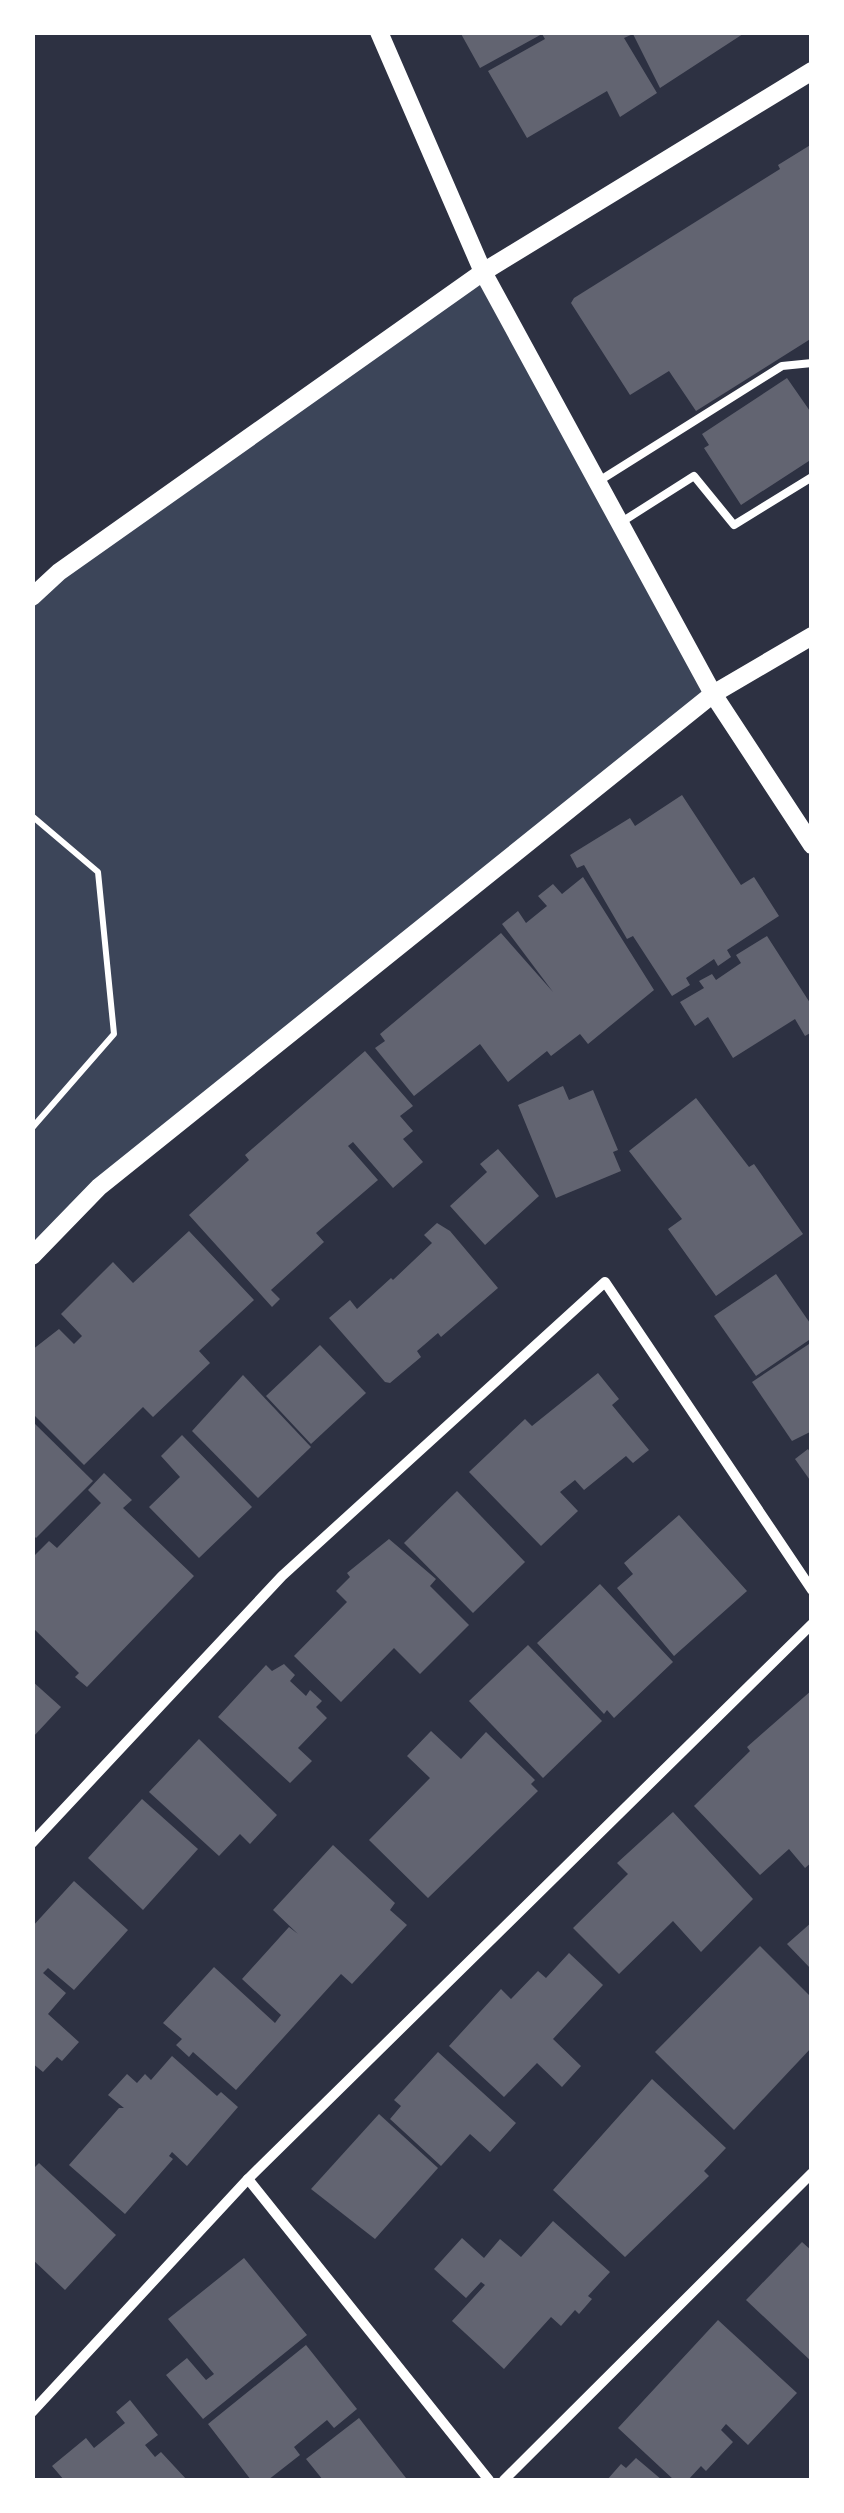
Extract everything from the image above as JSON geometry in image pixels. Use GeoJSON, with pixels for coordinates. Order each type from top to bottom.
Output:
{"type":"FeatureCollection","features":[{"type":"Feature","properties":{"kind":"street"},"geometry":{"type":"LineString","coordinates":[[380,32],[482,272],[713,694],[812,845]]}},
{"type":"Feature","properties":{"kind":"street"},"geometry":{"type":"LineString","coordinates":[[32,597],[59,572],[482,272],[812,71]]}},
{"type":"Feature","properties":{"kind":"street"},"geometry":{"type":"LineString","coordinates":[[32,1256],[99,1187],[713,694],[812,636]]}},
{"type":"Feature","properties":{"kind":"street"},"geometry":{"type":"LineString","coordinates":[[32,1843],[282,1576],[605,1282],[812,1590]]}},
{"type":"Feature","properties":{"kind":"street"},"geometry":{"type":"LineString","coordinates":[[32,2412],[248,2178],[812,1624]]}},
{"type":"Feature","properties":{"kind":"street"},"geometry":{"type":"LineString","coordinates":[[504,2480],[812,2173]]}},
{"type":"Feature","properties":{"kind":"street"},"geometry":{"type":"LineString","coordinates":[[248,2178],[489,2480]]}},
{"type":"Feature","properties":{"kind":"lane"},"geometry":{"type":"LineString","coordinates":[[598,482],[782,366],[812,363]]}},
{"type":"Feature","properties":{"kind":"lane"},"geometry":{"type":"LineString","coordinates":[[620,523],[694,476],[734,526],[812,477]]}},
{"type":"Feature","properties":{"kind":"path"},"geometry":{"type":"LineString","coordinates":[[32,816],[98,872],[114,1034],[32,1128]]}},
{"type":"Feature","properties":{"kind":"shaded area"},"geometry":{"type":"Polygon","coordinates":[[[483,272],[713,694],[99,1187],[33,1256],[33,597],[483,272]]]}},
{"type":"Feature","properties":{"kind":"building"},"geometry":{"type":"Polygon","coordinates":[[[460,32],[746,32],[660,88],[633,34],[624,38],[657,93],[620,117],[607,91],[527,138],[488,71],[545,39],[542,34],[480,68],[460,32]]]}},
{"type":"Feature","properties":{"kind":"building"},"geometry":{"type":"Polygon","coordinates":[[[812,144],[812,338],[696,411],[669,371],[630,395],[571,303],[574,298],[780,169],[778,165],[812,144]]]}},
{"type":"Feature","properties":{"kind":"building"},"geometry":{"type":"Polygon","coordinates":[[[787,378],[812,414],[812,459],[741,505],[704,448],[709,445],[702,434],[787,378]]]}},
{"type":"Feature","properties":{"kind":"building"},"geometry":{"type":"Polygon","coordinates":[[[682,795],[741,885],[754,877],[779,916],[727,950],[731,957],[718,966],[714,959],[686,978],[690,985],[672,996],[633,936],[627,939],[584,865],[577,868],[570,855],[630,818],[635,826],[682,795]]]}},
{"type":"Feature","properties":{"kind":"building"},"geometry":{"type":"Polygon","coordinates":[[[583,877],[654,990],[588,1044],[580,1034],[551,1056],[547,1051],[508,1082],[480,1044],[414,1096],[375,1048],[385,1041],[380,1034],[501,933],[553,992],[502,924],[518,911],[526,923],[547,906],[538,896],[553,884],[562,894],[583,877]]]}},
{"type":"Feature","properties":{"kind":"building"},"geometry":{"type":"Polygon","coordinates":[[[767,936],[812,1006],[812,1032],[805,1036],[795,1019],[733,1058],[708,1017],[695,1026],[680,1002],[704,988],[699,981],[712,974],[716,980],[741,963],[736,955],[767,936]]]}},
{"type":"Feature","properties":{"kind":"building"},"geometry":{"type":"Polygon","coordinates":[[[365,1051],[413,1106],[400,1116],[413,1131],[403,1139],[423,1162],[393,1188],[353,1142],[348,1146],[378,1180],[316,1233],[324,1242],[271,1290],[280,1299],[272,1307],[189,1215],[249,1160],[245,1155],[365,1051]]]}},
{"type":"Feature","properties":{"kind":"building"},"geometry":{"type":"Polygon","coordinates":[[[563,1086],[569,1100],[593,1090],[618,1150],[613,1152],[621,1171],[556,1198],[518,1105],[563,1086]]]}},
{"type":"Feature","properties":{"kind":"building"},"geometry":{"type":"Polygon","coordinates":[[[696,1098],[749,1167],[754,1164],[803,1234],[716,1296],[668,1229],[682,1219],[629,1151],[696,1098]]]}},
{"type":"Feature","properties":{"kind":"building"},"geometry":{"type":"Polygon","coordinates":[[[498,1149],[539,1196],[485,1245],[450,1206],[487,1172],[480,1164],[498,1149]]]}},
{"type":"Feature","properties":{"kind":"building"},"geometry":{"type":"Polygon","coordinates":[[[437,1223],[450,1231],[498,1288],[441,1337],[438,1333],[417,1351],[421,1357],[390,1383],[385,1382],[329,1318],[350,1300],[357,1309],[393,1280],[432,1243],[424,1235],[437,1223]]]}},
{"type":"Feature","properties":{"kind":"building"},"geometry":{"type":"Polygon","coordinates":[[[189,1231],[254,1300],[199,1351],[210,1363],[153,1417],[143,1407],[84,1465],[32,1413],[32,1350],[59,1329],[74,1344],[82,1336],[61,1314],[113,1262],[133,1283],[189,1231]]]}},
{"type":"Feature","properties":{"kind":"building"},"geometry":{"type":"Polygon","coordinates":[[[776,1274],[812,1326],[812,1338],[756,1376],[714,1316],[776,1274]]]}},
{"type":"Feature","properties":{"kind":"building"},"geometry":{"type":"Polygon","coordinates":[[[812,1342],[812,1431],[792,1441],[752,1382],[812,1342]]]}},
{"type":"Feature","properties":{"kind":"building"},"geometry":{"type":"Polygon","coordinates":[[[320,1345],[366,1393],[311,1444],[266,1396],[320,1345]]]}},
{"type":"Feature","properties":{"kind":"building"},"geometry":{"type":"Polygon","coordinates":[[[598,1373],[619,1399],[612,1405],[649,1450],[633,1463],[626,1456],[584,1490],[575,1480],[560,1492],[578,1511],[541,1546],[469,1472],[525,1419],[532,1426],[598,1373]]]}},
{"type":"Feature","properties":{"kind":"building"},"geometry":{"type":"Polygon","coordinates":[[[243,1375],[311,1447],[258,1498],[192,1431],[243,1375]]]}},
{"type":"Feature","properties":{"kind":"building"},"geometry":{"type":"Polygon","coordinates":[[[32,1421],[93,1481],[36,1538],[32,1534],[32,1421]]]}},
{"type":"Feature","properties":{"kind":"building"},"geometry":{"type":"Polygon","coordinates":[[[182,1435],[252,1507],[199,1558],[149,1507],[180,1477],[161,1456],[182,1435]]]}},
{"type":"Feature","properties":{"kind":"building"},"geometry":{"type":"Polygon","coordinates":[[[808,1449],[812,1455],[812,1483],[795,1459],[808,1449]]]}},
{"type":"Feature","properties":{"kind":"building"},"geometry":{"type":"Polygon","coordinates":[[[104,1473],[132,1500],[123,1508],[194,1576],[87,1687],[75,1677],[79,1673],[32,1627],[32,1558],[49,1541],[57,1548],[101,1503],[88,1490],[104,1473]]]}},
{"type":"Feature","properties":{"kind":"building"},"geometry":{"type":"Polygon","coordinates":[[[457,1491],[525,1562],[473,1613],[404,1543],[457,1491]]]}},
{"type":"Feature","properties":{"kind":"building"},"geometry":{"type":"Polygon","coordinates":[[[679,1515],[747,1591],[674,1656],[617,1588],[633,1574],[624,1563],[679,1515]]]}},
{"type":"Feature","properties":{"kind":"building"},"geometry":{"type":"Polygon","coordinates":[[[389,1539],[436,1579],[430,1586],[469,1625],[420,1674],[394,1648],[341,1702],[294,1656],[347,1602],[336,1591],[350,1577],[347,1573],[389,1539]]]}},
{"type":"Feature","properties":{"kind":"building"},"geometry":{"type":"Polygon","coordinates":[[[600,1584],[673,1662],[614,1718],[607,1710],[604,1714],[537,1643],[600,1584]]]}},
{"type":"Feature","properties":{"kind":"building"},"geometry":{"type":"Polygon","coordinates":[[[528,1645],[602,1721],[543,1778],[469,1701],[528,1645]]]}},
{"type":"Feature","properties":{"kind":"building"},"geometry":{"type":"Polygon","coordinates":[[[284,1664],[295,1675],[290,1681],[306,1696],[310,1690],[322,1701],[316,1707],[327,1718],[298,1748],[312,1761],[290,1783],[218,1717],[266,1665],[272,1671],[284,1664]]]}},
{"type":"Feature","properties":{"kind":"building"},"geometry":{"type":"Polygon","coordinates":[[[32,1681],[61,1707],[32,1738],[32,1681]]]}},
{"type":"Feature","properties":{"kind":"building"},"geometry":{"type":"Polygon","coordinates":[[[812,1690],[812,1862],[805,1868],[789,1849],[760,1875],[694,1806],[750,1751],[747,1747],[812,1690]]]}},
{"type":"Feature","properties":{"kind":"building"},"geometry":{"type":"Polygon","coordinates":[[[431,1731],[461,1759],[486,1732],[535,1780],[531,1784],[538,1791],[428,1898],[369,1840],[430,1778],[407,1756],[431,1731]]]}},
{"type":"Feature","properties":{"kind":"building"},"geometry":{"type":"Polygon","coordinates":[[[199,1739],[277,1815],[250,1844],[240,1834],[219,1856],[149,1792],[199,1739]]]}},
{"type":"Feature","properties":{"kind":"building"},"geometry":{"type":"Polygon","coordinates":[[[142,1799],[198,1849],[143,1910],[88,1858],[142,1799]]]}},
{"type":"Feature","properties":{"kind":"building"},"geometry":{"type":"Polygon","coordinates":[[[673,1812],[753,1899],[701,1952],[673,1921],[619,1974],[573,1928],[628,1874],[617,1863],[673,1812]]]}},
{"type":"Feature","properties":{"kind":"building"},"geometry":{"type":"Polygon","coordinates":[[[333,1845],[395,1903],[390,1910],[407,1925],[352,1984],[341,1974],[236,2090],[193,2052],[189,2057],[176,2045],[182,2039],[163,2023],[214,1967],[275,2023],[281,2015],[242,1979],[289,1927],[298,1934],[273,1910],[333,1845]]]}},
{"type":"Feature","properties":{"kind":"building"},"geometry":{"type":"Polygon","coordinates":[[[74,1881],[128,1930],[74,1990],[48,1968],[43,1973],[66,1993],[48,2014],[79,2042],[62,2061],[57,2057],[43,2072],[32,2063],[32,1927],[74,1881]]]}},
{"type":"Feature","properties":{"kind":"building"},"geometry":{"type":"Polygon","coordinates":[[[812,1922],[812,1970],[787,1944],[812,1922]]]}},
{"type":"Feature","properties":{"kind":"building"},"geometry":{"type":"Polygon","coordinates":[[[760,1946],[812,1998],[812,2047],[734,2130],[655,2052],[760,1946]]]}},
{"type":"Feature","properties":{"kind":"building"},"geometry":{"type":"Polygon","coordinates":[[[569,1953],[603,1985],[553,2039],[581,2066],[562,2087],[537,2063],[504,2097],[449,2046],[501,1989],[511,1999],[538,1971],[546,1978],[569,1953]]]}},
{"type":"Feature","properties":{"kind":"building"},"geometry":{"type":"Polygon","coordinates":[[[438,2052],[516,2123],[490,2152],[470,2134],[441,2166],[390,2119],[401,2106],[394,2100],[438,2052]]]}},
{"type":"Feature","properties":{"kind":"building"},"geometry":{"type":"Polygon","coordinates":[[[172,2056],[217,2096],[221,2092],[238,2107],[187,2166],[172,2152],[169,2156],[173,2159],[125,2214],[69,2165],[119,2108],[124,2108],[108,2095],[127,2074],[137,2083],[145,2074],[151,2080],[172,2056]]]}},
{"type":"Feature","properties":{"kind":"building"},"geometry":{"type":"Polygon","coordinates":[[[652,2079],[726,2148],[704,2171],[709,2176],[625,2257],[553,2190],[652,2079]]]}},
{"type":"Feature","properties":{"kind":"building"},"geometry":{"type":"Polygon","coordinates":[[[379,2114],[438,2168],[375,2239],[311,2189],[379,2114]]]}},
{"type":"Feature","properties":{"kind":"building"},"geometry":{"type":"Polygon","coordinates":[[[39,2163],[116,2235],[65,2290],[32,2259],[32,2170],[39,2163]]]}},
{"type":"Feature","properties":{"kind":"building"},"geometry":{"type":"Polygon","coordinates":[[[553,2221],[610,2272],[588,2296],[592,2299],[579,2314],[575,2310],[561,2326],[551,2317],[504,2369],[452,2321],[485,2285],[481,2282],[466,2298],[434,2269],[462,2238],[484,2258],[500,2239],[521,2257],[553,2221]]]}},
{"type":"Feature","properties":{"kind":"building"},"geometry":{"type":"Polygon","coordinates":[[[802,2242],[812,2251],[812,2362],[746,2300],[802,2242]]]}},
{"type":"Feature","properties":{"kind":"building"},"geometry":{"type":"Polygon","coordinates":[[[244,2258],[307,2335],[203,2419],[166,2375],[187,2358],[206,2380],[214,2374],[168,2319],[244,2258]]]}},
{"type":"Feature","properties":{"kind":"building"},"geometry":{"type":"Polygon","coordinates":[[[718,2320],[797,2393],[748,2445],[726,2424],[721,2430],[733,2442],[706,2471],[701,2466],[688,2480],[674,2480],[618,2428],[718,2320]]]}},
{"type":"Feature","properties":{"kind":"building"},"geometry":{"type":"Polygon","coordinates":[[[306,2345],[357,2409],[334,2428],[327,2420],[294,2447],[300,2455],[268,2480],[251,2480],[208,2424],[306,2345]]]}},
{"type":"Feature","properties":{"kind":"building"},"geometry":{"type":"Polygon","coordinates":[[[130,2400],[158,2435],[145,2445],[155,2457],[161,2452],[187,2480],[64,2480],[52,2466],[86,2438],[94,2448],[125,2423],[116,2412],[130,2400]]]}},
{"type":"Feature","properties":{"kind":"building"},"geometry":{"type":"Polygon","coordinates":[[[359,2418],[406,2478],[323,2480],[306,2459],[359,2418]]]}},
{"type":"Feature","properties":{"kind":"building"},"geometry":{"type":"Polygon","coordinates":[[[636,2458],[662,2480],[607,2480],[621,2464],[626,2468],[636,2458]]]}}]}
